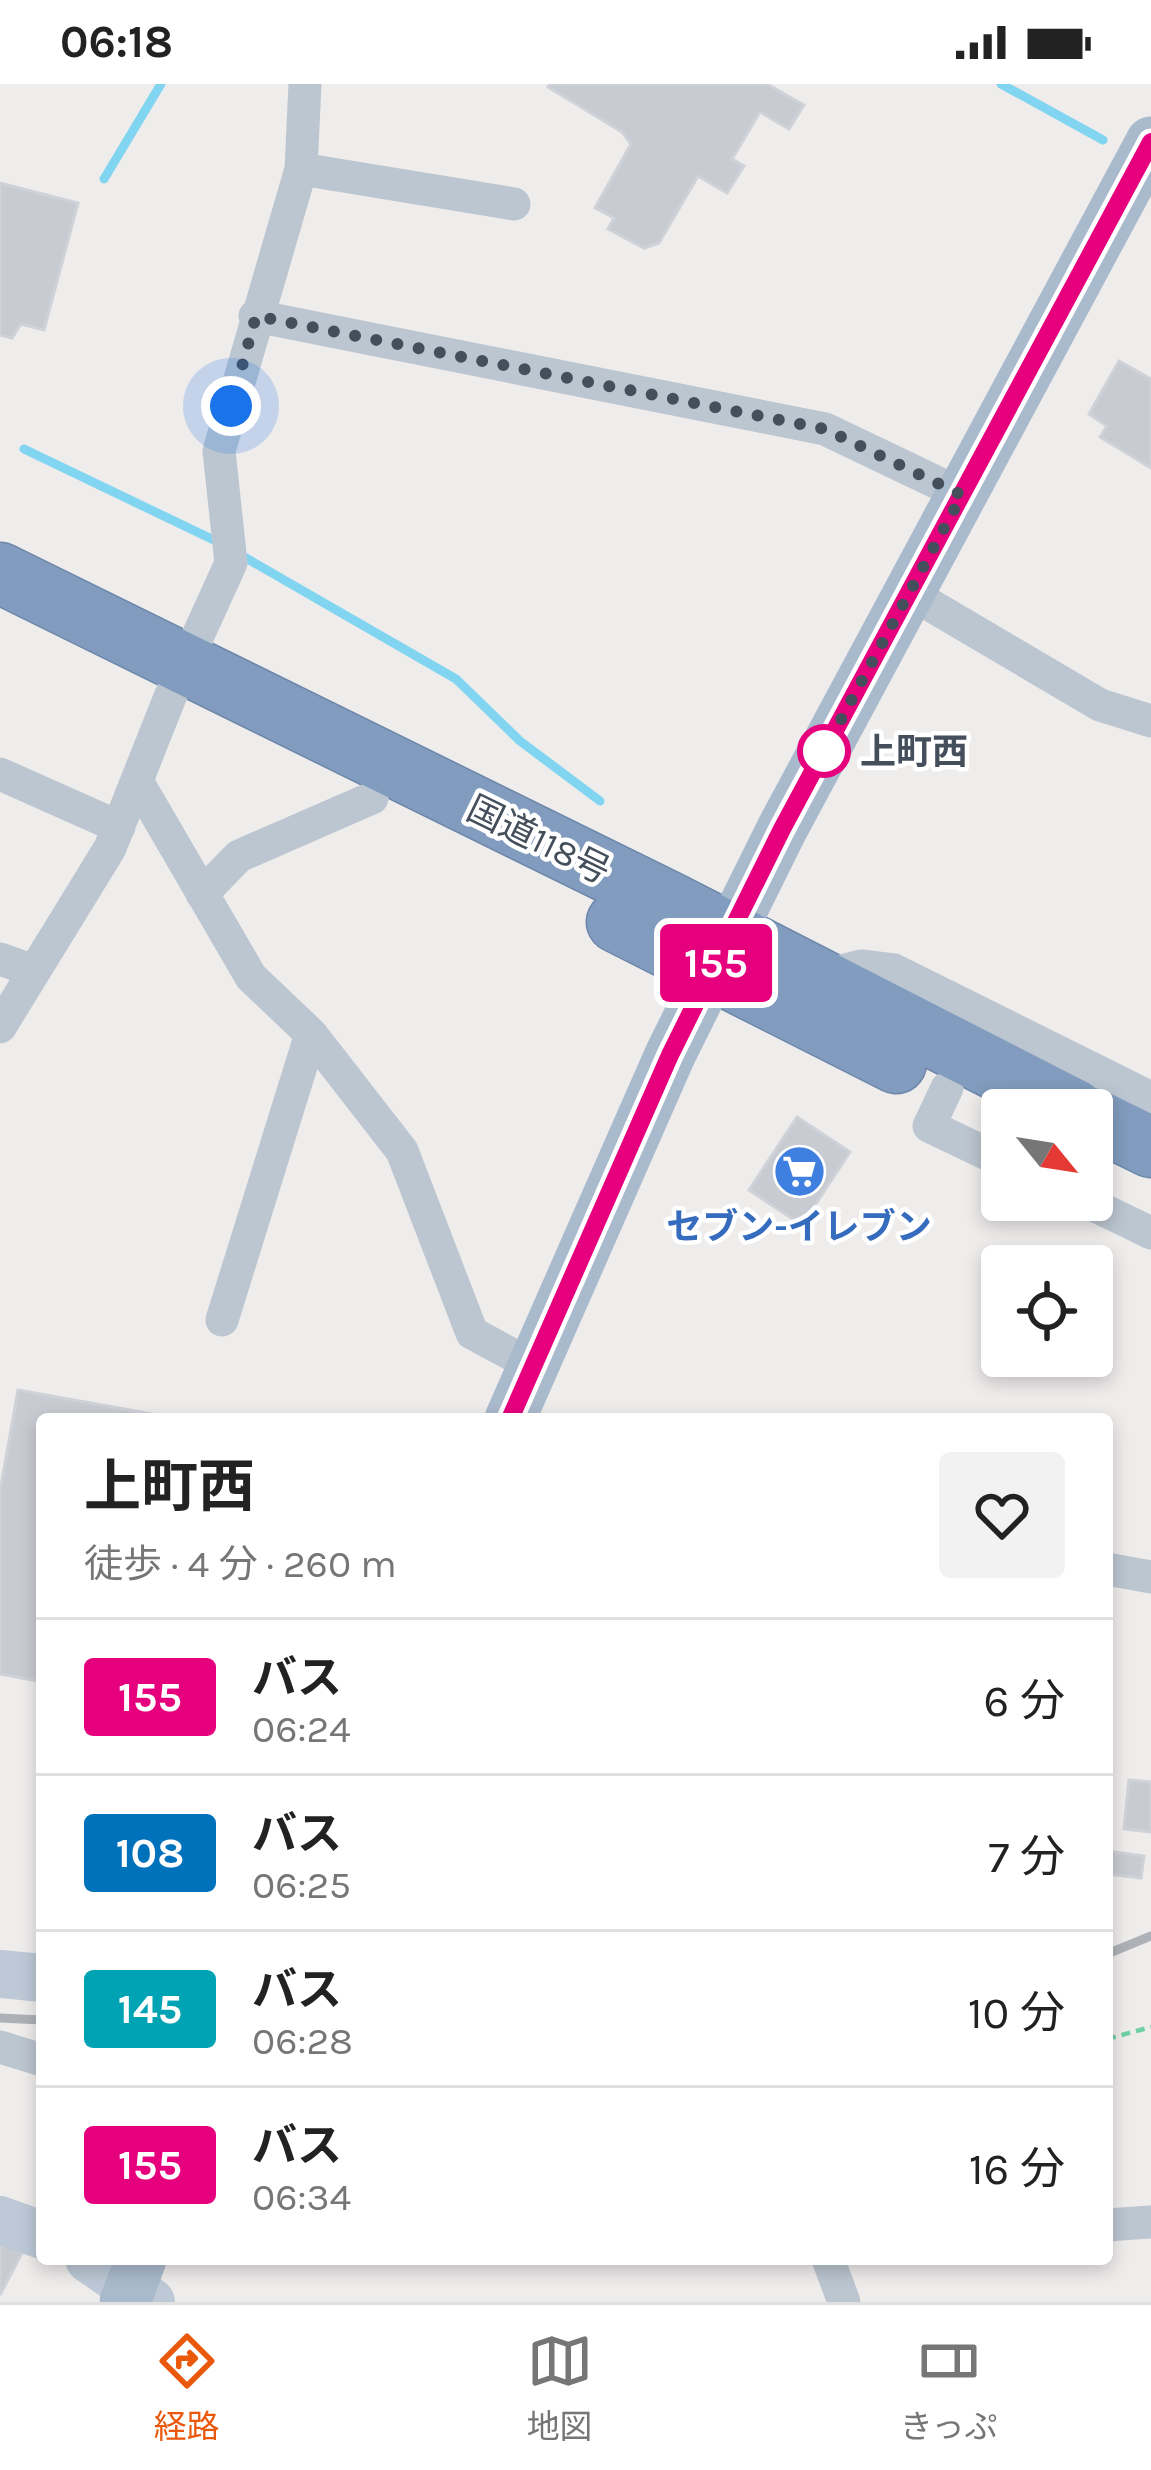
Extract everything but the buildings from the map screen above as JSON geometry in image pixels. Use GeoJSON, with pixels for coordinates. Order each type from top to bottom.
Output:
{"type":"FeatureCollection","features":[{"type":"Feature","properties":{"kind":"highway","name":"国道118号"},"geometry":{"type":"LineString","coordinates":[[0,573],[372,798],[721,952],[818,977],[1034,1089]]}},
{"type":"Feature","properties":{"kind":"highway","name":"国道118号"},"geometry":{"type":"LineString","coordinates":[[0,614],[177,680],[721,952],[946,1088],[981,1104]]}},
{"type":"Feature","properties":{"kind":"highway"},"geometry":{"type":"LineString","coordinates":[[1113,1128],[1151,1147]]}},
{"type":"Feature","properties":{"kind":"highway"},"geometry":{"type":"LineString","coordinates":[[1113,1168],[1151,1186]]}},
{"type":"Feature","properties":{"kind":"main road"},"geometry":{"type":"LineString","coordinates":[[513,1413],[670,1055],[721,952],[962,495],[1148,156]]}},
{"type":"Feature","properties":{"kind":"street"},"geometry":{"type":"LineString","coordinates":[[0,1028],[110,848],[177,680],[231,563],[219,451],[301,169],[305,84]]}},
{"type":"Feature","properties":{"kind":"street"},"geometry":{"type":"LineString","coordinates":[[301,169],[514,204]]}},
{"type":"Feature","properties":{"kind":"street"},"geometry":{"type":"LineString","coordinates":[[256,316],[825,429],[962,495]]}},
{"type":"Feature","properties":{"kind":"street"},"geometry":{"type":"LineString","coordinates":[[910,593],[1100,705],[1151,721]]}},
{"type":"Feature","properties":{"kind":"street"},"geometry":{"type":"LineString","coordinates":[[0,774],[119,827]]}},
{"type":"Feature","properties":{"kind":"street"},"geometry":{"type":"LineString","coordinates":[[137,781],[251,977],[311,1034],[402,1150],[472,1333],[533,1366]]}},
{"type":"Feature","properties":{"kind":"street"},"geometry":{"type":"LineString","coordinates":[[202,894],[239,856],[372,798]]}},
{"type":"Feature","properties":{"kind":"street"},"geometry":{"type":"LineString","coordinates":[[0,959],[34,971]]}},
{"type":"Feature","properties":{"kind":"street"},"geometry":{"type":"LineString","coordinates":[[818,977],[861,966],[894,970],[1151,1098]]}},
{"type":"Feature","properties":{"kind":"street"},"geometry":{"type":"LineString","coordinates":[[222,1321],[311,1034]]}},
{"type":"Feature","properties":{"kind":"street"},"geometry":{"type":"LineString","coordinates":[[946,1088],[929,1126],[981,1151]]}},
{"type":"Feature","properties":{"kind":"street"},"geometry":{"type":"LineString","coordinates":[[1113,1215],[1151,1233]]}},
{"type":"Feature","properties":{"kind":"street"},"geometry":{"type":"LineString","coordinates":[[1113,1570],[1151,1577]]}},
{"type":"Feature","properties":{"kind":"street"},"geometry":{"type":"LineString","coordinates":[[0,1974],[36,1977]]}},
{"type":"Feature","properties":{"kind":"street"},"geometry":{"type":"LineString","coordinates":[[0,2047],[36,2058]]}},
{"type":"Feature","properties":{"kind":"street"},"geometry":{"type":"LineString","coordinates":[[0,2220],[36,2234]]}},
{"type":"Feature","properties":{"kind":"street"},"geometry":{"type":"LineString","coordinates":[[1113,2224],[1151,2222]]}},
{"type":"Feature","properties":{"kind":"street"},"geometry":{"type":"LineString","coordinates":[[99,2265],[137,2288]]}},
{"type":"Feature","properties":{"kind":"street"},"geometry":{"type":"LineString","coordinates":[[830,2265],[844,2302]]}},
{"type":"Feature","properties":{"kind":"path"},"geometry":{"type":"LineString","coordinates":[[1113,2037],[1151,2027]]}},
{"type":"Feature","properties":{"kind":"waterway"},"geometry":{"type":"LineString","coordinates":[[104,179],[161,84]]}},
{"type":"Feature","properties":{"kind":"waterway"},"geometry":{"type":"LineString","coordinates":[[1001,84],[1103,140]]}},
{"type":"Feature","properties":{"kind":"waterway"},"geometry":{"type":"LineString","coordinates":[[24,449],[220,543]]}},
{"type":"Feature","properties":{"kind":"waterway"},"geometry":{"type":"LineString","coordinates":[[239,554],[456,679],[520,741],[600,801]]}},
{"type":"Feature","properties":{"kind":"railway"},"geometry":{"type":"LineString","coordinates":[[1113,1952],[1151,1936]]}},
{"type":"Feature","properties":{"kind":"railway"},"geometry":{"type":"LineString","coordinates":[[0,2018],[36,2020]]}},
{"type":"Feature","properties":{"kind":"bus line","name":"155"},"geometry":{"type":"LineString","coordinates":[[513,1413],[670,1055],[782,829],[1151,142]]}},
{"type":"Feature","properties":{"kind":"place","name":"上町西"},"geometry":{"type":"Point","coordinates":[824,751]}},
{"type":"Feature","properties":{"kind":"place","name":"セブン-イレブン"},"geometry":{"type":"Point","coordinates":[799,1171]}},
{"type":"Feature","properties":{"kind":"route"},"geometry":{"type":"LineString","coordinates":[[231,406],[256,316],[825,429],[962,495],[824,751]]}}]}
